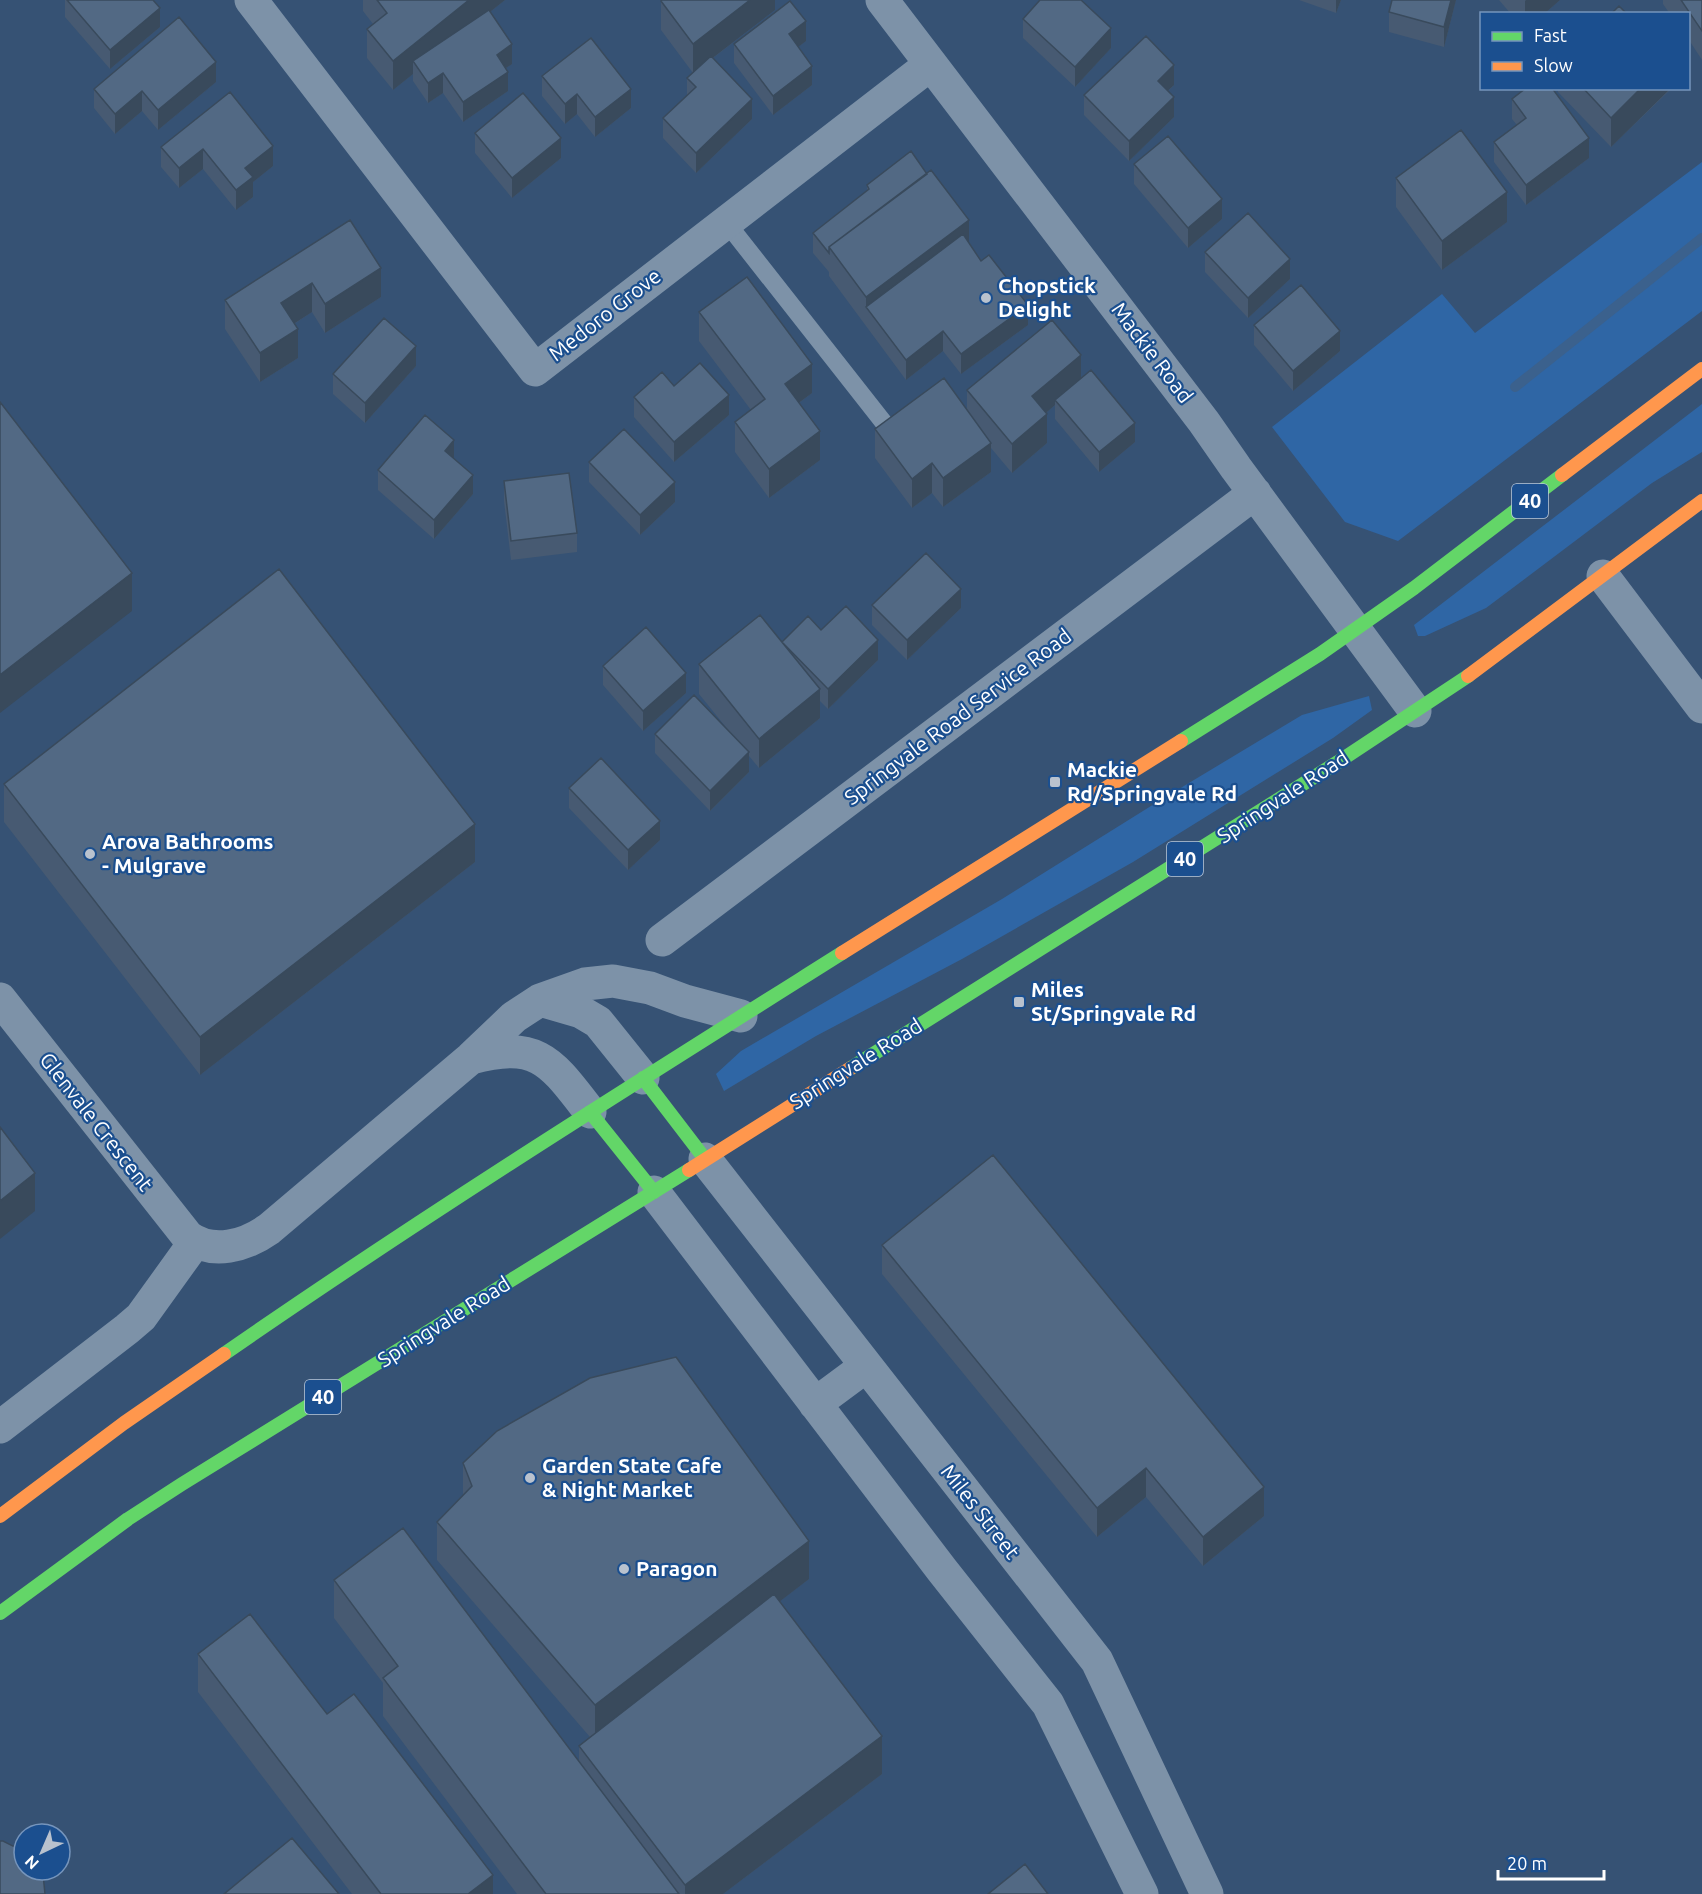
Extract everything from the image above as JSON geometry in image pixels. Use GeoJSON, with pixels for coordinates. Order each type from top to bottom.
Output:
{"type":"FeatureCollection","features":[{"type":"Feature","properties":{"kind":"highway","name":"40"},"geometry":{"type":"LineString","coordinates":[[0,1516],[124,1423],[324,1284],[642,1077],[1156,758],[1355,630],[1447,564],[1702,369]]}},
{"type":"Feature","properties":{"kind":"highway","name":"Springvale Road"},"geometry":{"type":"LineString","coordinates":[[0,1613],[153,1503],[1130,894],[1415,711],[1497,656],[1702,501]]}},
{"type":"Feature","properties":{"kind":"highway"},"geometry":{"type":"LineString","coordinates":[[642,1077],[705,1159]]}},
{"type":"Feature","properties":{"kind":"highway"},"geometry":{"type":"LineString","coordinates":[[590,1112],[654,1192]]}},
{"type":"Feature","properties":{"kind":"street","name":"Medoro Grove"},"geometry":{"type":"LineString","coordinates":[[251,0],[535,370],[931,64]]}},
{"type":"Feature","properties":{"kind":"street","name":"Mackie Road"},"geometry":{"type":"LineString","coordinates":[[882,0],[1204,422],[1415,711]]}},
{"type":"Feature","properties":{"kind":"street","name":"Springvale Road Service Road"},"geometry":{"type":"LineString","coordinates":[[662,939],[1255,494]]}},
{"type":"Feature","properties":{"kind":"street"},"geometry":{"type":"LineString","coordinates":[[1603,576],[1702,707]]}},
{"type":"Feature","properties":{"kind":"street"},"geometry":{"type":"LineString","coordinates":[[0,1427],[141,1317],[195,1242],[204,1246],[228,1246],[257,1238],[471,1058],[514,1017],[540,1000],[585,984],[613,981],[650,988],[685,1001],[741,1016]]}},
{"type":"Feature","properties":{"kind":"street","name":"Glenvale Crescent"},"geometry":{"type":"LineString","coordinates":[[0,999],[171,1216],[195,1242]]}},
{"type":"Feature","properties":{"kind":"street"},"geometry":{"type":"LineString","coordinates":[[540,1000],[581,1012],[598,1022],[642,1077]]}},
{"type":"Feature","properties":{"kind":"street"},"geometry":{"type":"LineString","coordinates":[[471,1058],[496,1052],[516,1051],[543,1059],[557,1070],[590,1112]]}},
{"type":"Feature","properties":{"kind":"street","name":"Miles Street"},"geometry":{"type":"LineString","coordinates":[[705,1159],[1097,1661],[1207,1894]]}},
{"type":"Feature","properties":{"kind":"street"},"geometry":{"type":"LineString","coordinates":[[654,1192],[1048,1704],[1142,1894]]}},
{"type":"Feature","properties":{"kind":"street"},"geometry":{"type":"LineString","coordinates":[[815,1404],[866,1366]]}},
{"type":"Feature","properties":{"kind":"lane"},"geometry":{"type":"LineString","coordinates":[[726,222],[884,423]]}},
{"type":"Feature","properties":{"kind":"shaded area"},"geometry":{"type":"Polygon","coordinates":[[[1702,162],[1702,311],[1398,541],[1345,522],[1272,427],[1442,294],[1475,333],[1702,162]]]}},
{"type":"Feature","properties":{"kind":"shaded area"},"geometry":{"type":"Polygon","coordinates":[[[1702,404],[1702,452],[1652,483],[1486,608],[1425,636],[1418,636],[1414,625],[1702,404]]]}},
{"type":"Feature","properties":{"kind":"shaded area"},"geometry":{"type":"Polygon","coordinates":[[[1369,696],[1372,710],[1333,738],[1133,862],[962,959],[816,1036],[724,1091],[716,1074],[741,1051],[1002,899],[1302,715],[1369,696]]]}},
{"type":"Feature","properties":{"kind":"building"},"geometry":{"type":"Polygon","coordinates":[[[67,0],[153,0],[160,8],[110,50],[67,0]]]}},
{"type":"Feature","properties":{"kind":"building"},"geometry":{"type":"Polygon","coordinates":[[[377,0],[469,0],[393,61],[367,29],[387,13],[377,0]]]}},
{"type":"Feature","properties":{"kind":"building"},"geometry":{"type":"Polygon","coordinates":[[[662,0],[750,0],[693,44],[662,0]]]}},
{"type":"Feature","properties":{"kind":"building"},"geometry":{"type":"Polygon","coordinates":[[[1040,0],[1081,0],[1111,28],[1075,67],[1023,19],[1040,0]]]}},
{"type":"Feature","properties":{"kind":"building"},"geometry":{"type":"Polygon","coordinates":[[[1392,0],[1451,0],[1444,27],[1389,12],[1392,0]]]}},
{"type":"Feature","properties":{"kind":"building"},"geometry":{"type":"Polygon","coordinates":[[[1681,0],[1702,0],[1702,31],[1690,12],[1681,0]]]}},
{"type":"Feature","properties":{"kind":"building"},"geometry":{"type":"Polygon","coordinates":[[[790,1],[806,21],[789,34],[812,66],[773,96],[734,44],[790,1]]]}},
{"type":"Feature","properties":{"kind":"building"},"geometry":{"type":"Polygon","coordinates":[[[1619,6],[1625,12],[1613,12],[1619,6]]]}},
{"type":"Feature","properties":{"kind":"building"},"geometry":{"type":"Polygon","coordinates":[[[489,10],[512,44],[497,55],[508,72],[463,102],[443,73],[428,83],[413,61],[489,10]]]}},
{"type":"Feature","properties":{"kind":"building"},"geometry":{"type":"Polygon","coordinates":[[[179,17],[216,62],[158,110],[142,91],[115,114],[94,89],[179,17]]]}},
{"type":"Feature","properties":{"kind":"building"},"geometry":{"type":"Polygon","coordinates":[[[1146,36],[1174,65],[1158,81],[1174,97],[1129,141],[1084,95],[1146,36]]]}},
{"type":"Feature","properties":{"kind":"building"},"geometry":{"type":"Polygon","coordinates":[[[591,38],[631,89],[595,117],[577,94],[565,104],[542,76],[591,38]]]}},
{"type":"Feature","properties":{"kind":"building"},"geometry":{"type":"Polygon","coordinates":[[[711,56],[752,99],[696,153],[663,118],[696,87],[687,78],[711,56]]]}},
{"type":"Feature","properties":{"kind":"building"},"geometry":{"type":"Polygon","coordinates":[[[1523,90],[1553,90],[1589,138],[1526,185],[1494,142],[1526,118],[1512,99],[1523,90]]]}},
{"type":"Feature","properties":{"kind":"building"},"geometry":{"type":"Polygon","coordinates":[[[1585,90],[1639,90],[1611,118],[1585,90]]]}},
{"type":"Feature","properties":{"kind":"building"},"geometry":{"type":"Polygon","coordinates":[[[230,92],[273,146],[245,168],[253,177],[236,190],[203,149],[179,168],[161,147],[230,92]]]}},
{"type":"Feature","properties":{"kind":"building"},"geometry":{"type":"Polygon","coordinates":[[[523,93],[561,138],[512,178],[475,133],[523,93]]]}},
{"type":"Feature","properties":{"kind":"building"},"geometry":{"type":"Polygon","coordinates":[[[1461,130],[1507,192],[1442,241],[1396,178],[1461,130]]]}},
{"type":"Feature","properties":{"kind":"building"},"geometry":{"type":"Polygon","coordinates":[[[1168,136],[1222,199],[1188,228],[1134,164],[1168,136]]]}},
{"type":"Feature","properties":{"kind":"building"},"geometry":{"type":"Polygon","coordinates":[[[911,151],[927,174],[829,247],[829,253],[813,233],[869,189],[867,185],[911,151]]]}},
{"type":"Feature","properties":{"kind":"building"},"geometry":{"type":"Polygon","coordinates":[[[931,170],[969,220],[866,297],[829,247],[931,170]]]}},
{"type":"Feature","properties":{"kind":"building"},"geometry":{"type":"Polygon","coordinates":[[[1248,213],[1290,259],[1248,298],[1205,252],[1248,213]]]}},
{"type":"Feature","properties":{"kind":"building"},"geometry":{"type":"Polygon","coordinates":[[[350,220],[381,268],[325,304],[312,283],[281,303],[298,329],[260,353],[225,300],[350,220]]]}},
{"type":"Feature","properties":{"kind":"building"},"geometry":{"type":"Polygon","coordinates":[[[963,234],[981,261],[989,255],[1028,305],[961,354],[943,331],[906,360],[866,307],[963,234]]]}},
{"type":"Feature","properties":{"kind":"building"},"geometry":{"type":"Polygon","coordinates":[[[747,277],[812,364],[785,384],[820,431],[769,469],[735,422],[765,399],[699,312],[747,277]]]}},
{"type":"Feature","properties":{"kind":"building"},"geometry":{"type":"Polygon","coordinates":[[[1301,285],[1340,331],[1293,371],[1254,325],[1301,285]]]}},
{"type":"Feature","properties":{"kind":"building"},"geometry":{"type":"Polygon","coordinates":[[[384,318],[416,346],[365,403],[333,374],[384,318]]]}},
{"type":"Feature","properties":{"kind":"building"},"geometry":{"type":"Polygon","coordinates":[[[1052,320],[1081,355],[1032,396],[1047,414],[1012,444],[967,390],[1052,320]]]}},
{"type":"Feature","properties":{"kind":"building"},"geometry":{"type":"Polygon","coordinates":[[[700,363],[729,395],[674,442],[634,397],[662,372],[674,386],[700,363]]]}},
{"type":"Feature","properties":{"kind":"building"},"geometry":{"type":"Polygon","coordinates":[[[1091,370],[1135,423],[1099,452],[1055,400],[1091,370]]]}},
{"type":"Feature","properties":{"kind":"building"},"geometry":{"type":"Polygon","coordinates":[[[944,378],[991,443],[943,478],[932,463],[912,479],[875,429],[944,378]]]}},
{"type":"Feature","properties":{"kind":"building"},"geometry":{"type":"Polygon","coordinates":[[[0,402],[132,573],[0,675],[0,402]]]}},
{"type":"Feature","properties":{"kind":"building"},"geometry":{"type":"Polygon","coordinates":[[[425,415],[454,440],[445,451],[473,475],[434,520],[378,470],[425,415]]]}},
{"type":"Feature","properties":{"kind":"building"},"geometry":{"type":"Polygon","coordinates":[[[624,429],[675,482],[640,515],[589,462],[624,429]]]}},
{"type":"Feature","properties":{"kind":"building"},"geometry":{"type":"Polygon","coordinates":[[[569,473],[577,533],[511,541],[504,481],[569,473]]]}},
{"type":"Feature","properties":{"kind":"building"},"geometry":{"type":"Polygon","coordinates":[[[926,553],[961,589],[907,640],[872,605],[926,553]]]}},
{"type":"Feature","properties":{"kind":"building"},"geometry":{"type":"Polygon","coordinates":[[[279,569],[475,824],[200,1037],[4,784],[279,569]]]}},
{"type":"Feature","properties":{"kind":"building"},"geometry":{"type":"Polygon","coordinates":[[[846,606],[878,640],[828,689],[782,642],[808,616],[821,630],[846,606]]]}},
{"type":"Feature","properties":{"kind":"building"},"geometry":{"type":"Polygon","coordinates":[[[760,615],[820,689],[759,739],[699,664],[760,615]]]}},
{"type":"Feature","properties":{"kind":"building"},"geometry":{"type":"Polygon","coordinates":[[[646,627],[686,673],[643,711],[603,666],[646,627]]]}},
{"type":"Feature","properties":{"kind":"building"},"geometry":{"type":"Polygon","coordinates":[[[694,695],[749,752],[710,791],[655,734],[694,695]]]}},
{"type":"Feature","properties":{"kind":"building"},"geometry":{"type":"Polygon","coordinates":[[[601,758],[660,821],[628,850],[569,788],[601,758]]]}},
{"type":"Feature","properties":{"kind":"building"},"geometry":{"type":"Polygon","coordinates":[[[0,1127],[35,1173],[0,1201],[0,1127]]]}},
{"type":"Feature","properties":{"kind":"building"},"geometry":{"type":"Polygon","coordinates":[[[993,1155],[1264,1487],[1203,1537],[1146,1468],[1097,1508],[882,1245],[993,1155]]]}},
{"type":"Feature","properties":{"kind":"building","name":"Paragon"},"geometry":{"type":"Polygon","coordinates":[[[676,1357],[809,1541],[595,1705],[437,1522],[472,1486],[463,1463],[497,1431],[590,1378],[676,1357]]]}},
{"type":"Feature","properties":{"kind":"building"},"geometry":{"type":"Polygon","coordinates":[[[403,1528],[679,1894],[546,1894],[383,1678],[398,1666],[334,1580],[403,1528]]]}},
{"type":"Feature","properties":{"kind":"building"},"geometry":{"type":"Polygon","coordinates":[[[774,1594],[882,1736],[685,1885],[579,1746],[774,1594]]]}},
{"type":"Feature","properties":{"kind":"building"},"geometry":{"type":"Polygon","coordinates":[[[250,1614],[327,1714],[354,1694],[493,1875],[468,1894],[381,1894],[198,1654],[250,1614]]]}},
{"type":"Feature","properties":{"kind":"building"},"geometry":{"type":"Polygon","coordinates":[[[292,1838],[339,1894],[224,1894],[292,1838]]]}},
{"type":"Feature","properties":{"kind":"building"},"geometry":{"type":"Polygon","coordinates":[[[0,1841],[3,1841],[12,1846],[12,1882],[44,1882],[45,1894],[0,1894],[0,1841]]]}},
{"type":"Feature","properties":{"kind":"building"},"geometry":{"type":"Polygon","coordinates":[[[1025,1864],[1048,1894],[988,1894],[1025,1864]]]}},
{"type":"Feature","properties":{"kind":"waterway"},"geometry":{"type":"LineString","coordinates":[[1515,387],[1702,238]]}},
{"type":"Feature","properties":{"kind":"traffic: fast"},"geometry":{"type":"LineString","coordinates":[[1181,741],[1320,654],[1414,588],[1562,475]]}},
{"type":"Feature","properties":{"kind":"traffic: fast"},"geometry":{"type":"LineString","coordinates":[[851,1068],[1338,762],[1468,676]]}},
{"type":"Feature","properties":{"kind":"traffic: fast"},"geometry":{"type":"LineString","coordinates":[[224,1354],[453,1200],[842,953]]}},
{"type":"Feature","properties":{"kind":"traffic: fast"},"geometry":{"type":"LineString","coordinates":[[643,1078],[705,1159]]}},
{"type":"Feature","properties":{"kind":"traffic: fast"},"geometry":{"type":"LineString","coordinates":[[590,1112],[654,1192]]}},
{"type":"Feature","properties":{"kind":"traffic: fast"},"geometry":{"type":"LineString","coordinates":[[0,1613],[128,1519],[182,1484],[689,1170]]}},
{"type":"Feature","properties":{"kind":"traffic: slow"},"geometry":{"type":"LineString","coordinates":[[1562,475],[1702,369]]}},
{"type":"Feature","properties":{"kind":"traffic: slow"},"geometry":{"type":"LineString","coordinates":[[1468,676],[1702,501]]}},
{"type":"Feature","properties":{"kind":"traffic: slow"},"geometry":{"type":"LineString","coordinates":[[842,953],[1181,741]]}},
{"type":"Feature","properties":{"kind":"traffic: slow"},"geometry":{"type":"LineString","coordinates":[[689,1170],[851,1068]]}},
{"type":"Feature","properties":{"kind":"traffic: slow"},"geometry":{"type":"LineString","coordinates":[[0,1516],[124,1423],[224,1354]]}},
{"type":"Feature","properties":{"kind":"place","name":"Chopstick Delight"},"geometry":{"type":"Point","coordinates":[986,298]}},
{"type":"Feature","properties":{"kind":"place","name":"Mackie Rd/Springvale Rd"},"geometry":{"type":"Point","coordinates":[1055,782]}},
{"type":"Feature","properties":{"kind":"place","name":"Arova Bathrooms - Mulgrave"},"geometry":{"type":"Point","coordinates":[90,854]}},
{"type":"Feature","properties":{"kind":"place","name":"Miles St/Springvale Rd"},"geometry":{"type":"Point","coordinates":[1019,1002]}},
{"type":"Feature","properties":{"kind":"place","name":"Garden State Cafe & Night Market"},"geometry":{"type":"Point","coordinates":[530,1478]}},
{"type":"Feature","properties":{"kind":"place","name":"Paragon"},"geometry":{"type":"Point","coordinates":[624,1569]}}]}
